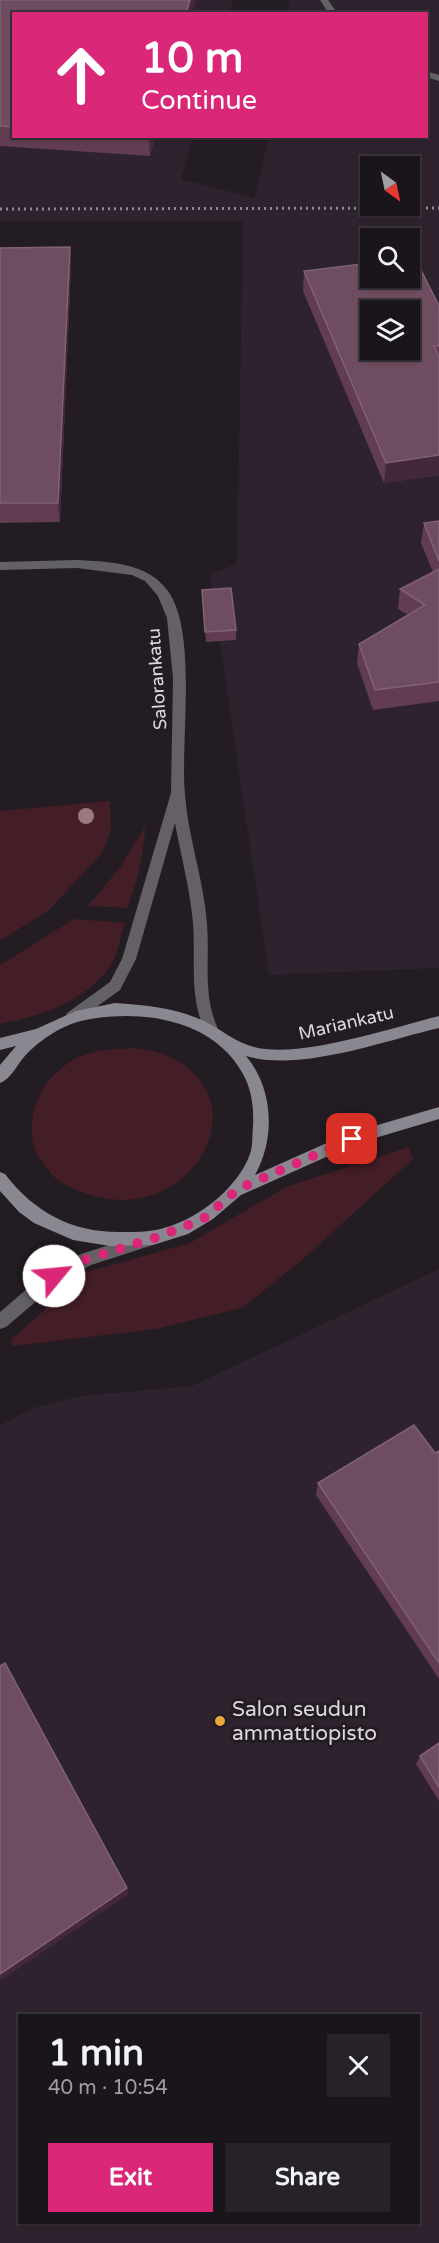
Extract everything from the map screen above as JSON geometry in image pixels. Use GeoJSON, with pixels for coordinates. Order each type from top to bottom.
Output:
{"type":"FeatureCollection","features":[{"type":"Feature","properties":{"kind":"main road"},"geometry":{"type":"LineString","coordinates":[[0,1077],[13,1057],[40,1034],[72,1017],[109,1009],[145,1008],[181,1016],[212,1031],[237,1053],[255,1080],[263,1111],[259,1152],[238,1189]]}},
{"type":"Feature","properties":{"kind":"main road","name":"Mariankatu"},"geometry":{"type":"LineString","coordinates":[[227,1044],[260,1054],[307,1054],[439,1022]]}},
{"type":"Feature","properties":{"kind":"main road"},"geometry":{"type":"LineString","coordinates":[[0,1044],[40,1034]]}},
{"type":"Feature","properties":{"kind":"main road"},"geometry":{"type":"LineString","coordinates":[[0,1179],[10,1194],[32,1214],[59,1229],[108,1241],[158,1237],[203,1219],[238,1189],[352,1139],[439,1113]]}},
{"type":"Feature","properties":{"kind":"street","name":"Salorankatu"},"geometry":{"type":"LineString","coordinates":[[0,566],[107,566],[135,572],[149,578],[162,591],[169,603],[177,650],[180,707],[177,792],[200,923],[204,1012],[212,1031]]}},
{"type":"Feature","properties":{"kind":"street","name":"Salorankatu"},"geometry":{"type":"LineString","coordinates":[[72,1017],[115,986],[129,959],[177,792]]}},
{"type":"Feature","properties":{"kind":"street"},"geometry":{"type":"LineString","coordinates":[[0,1322],[54,1276],[87,1259],[158,1237]]}},
{"type":"Feature","properties":{"kind":"shaded area"},"geometry":{"type":"Polygon","coordinates":[[[0,0],[233,0],[229,12],[12,12],[12,138],[193,138],[181,179],[254,198],[269,138],[428,138],[428,12],[288,12],[290,0],[439,0],[439,968],[269,975],[210,574],[237,564],[243,222],[0,222],[0,0]]]}},
{"type":"Feature","properties":{"kind":"shaded area"},"geometry":{"type":"Polygon","coordinates":[[[110,801],[111,830],[102,853],[49,910],[0,941],[0,811],[110,801]]]}},
{"type":"Feature","properties":{"kind":"shaded area"},"geometry":{"type":"Polygon","coordinates":[[[146,825],[140,867],[128,908],[88,906],[121,866],[146,825]]]}},
{"type":"Feature","properties":{"kind":"shaded area"},"geometry":{"type":"Polygon","coordinates":[[[74,919],[125,923],[110,967],[88,990],[61,1006],[31,1017],[0,1024],[0,965],[74,919]]]}},
{"type":"Feature","properties":{"kind":"shaded area"},"geometry":{"type":"Polygon","coordinates":[[[133,1048],[160,1053],[192,1072],[209,1096],[212,1124],[204,1151],[186,1174],[160,1192],[128,1200],[91,1195],[60,1181],[50,1172],[38,1155],[32,1133],[35,1107],[48,1083],[67,1064],[92,1053],[133,1048]]]}},
{"type":"Feature","properties":{"kind":"shaded area"},"geometry":{"type":"Polygon","coordinates":[[[409,1147],[413,1159],[302,1260],[242,1308],[156,1329],[12,1346],[12,1339],[87,1272],[190,1243],[286,1187],[409,1147]]]}},
{"type":"Feature","properties":{"kind":"shaded area","name":"Salon seudun ammattiopisto"},"geometry":{"type":"Polygon","coordinates":[[[439,1269],[439,2243],[0,2243],[0,1425],[33,1408],[80,1396],[192,1386],[439,1269]]]}},
{"type":"Feature","properties":{"kind":"building"},"geometry":{"type":"Polygon","coordinates":[[[0,0],[190,0],[187,12],[12,12],[12,127],[0,126],[0,0]]]}},
{"type":"Feature","properties":{"kind":"building"},"geometry":{"type":"Polygon","coordinates":[[[70,247],[58,503],[0,503],[0,248],[70,247]]]}},
{"type":"Feature","properties":{"kind":"building"},"geometry":{"type":"Polygon","coordinates":[[[360,264],[360,288],[420,288],[420,268],[439,306],[439,346],[434,346],[439,357],[439,455],[386,463],[304,271],[360,264]]]}},
{"type":"Feature","properties":{"kind":"building"},"geometry":{"type":"Polygon","coordinates":[[[439,521],[439,561],[424,523],[439,521]]]}},
{"type":"Feature","properties":{"kind":"building"},"geometry":{"type":"Polygon","coordinates":[[[439,569],[439,682],[375,690],[359,644],[425,605],[400,589],[439,569]]]}},
{"type":"Feature","properties":{"kind":"building"},"geometry":{"type":"Polygon","coordinates":[[[231,588],[236,630],[205,632],[202,590],[231,588]]]}},
{"type":"Feature","properties":{"kind":"building"},"geometry":{"type":"Polygon","coordinates":[[[414,1425],[435,1453],[439,1451],[439,1663],[318,1483],[414,1425]]]}},
{"type":"Feature","properties":{"kind":"building"},"geometry":{"type":"Polygon","coordinates":[[[5,1663],[127,1888],[0,1974],[0,1666],[5,1663]]]}},
{"type":"Feature","properties":{"kind":"building"},"geometry":{"type":"Polygon","coordinates":[[[439,1743],[439,1787],[420,1756],[439,1743]]]}},
{"type":"Feature","properties":{"kind":"railway"},"geometry":{"type":"LineString","coordinates":[[0,209],[439,208]]}},
{"type":"Feature","properties":{"kind":"place","name":"Salon seudun ammattiopisto"},"geometry":{"type":"Point","coordinates":[220,1721]}},
{"type":"Feature","properties":{"kind":"route"},"geometry":{"type":"LineString","coordinates":[[54,1276],[87,1259],[158,1237],[203,1219],[238,1189],[352,1139]]}}]}
